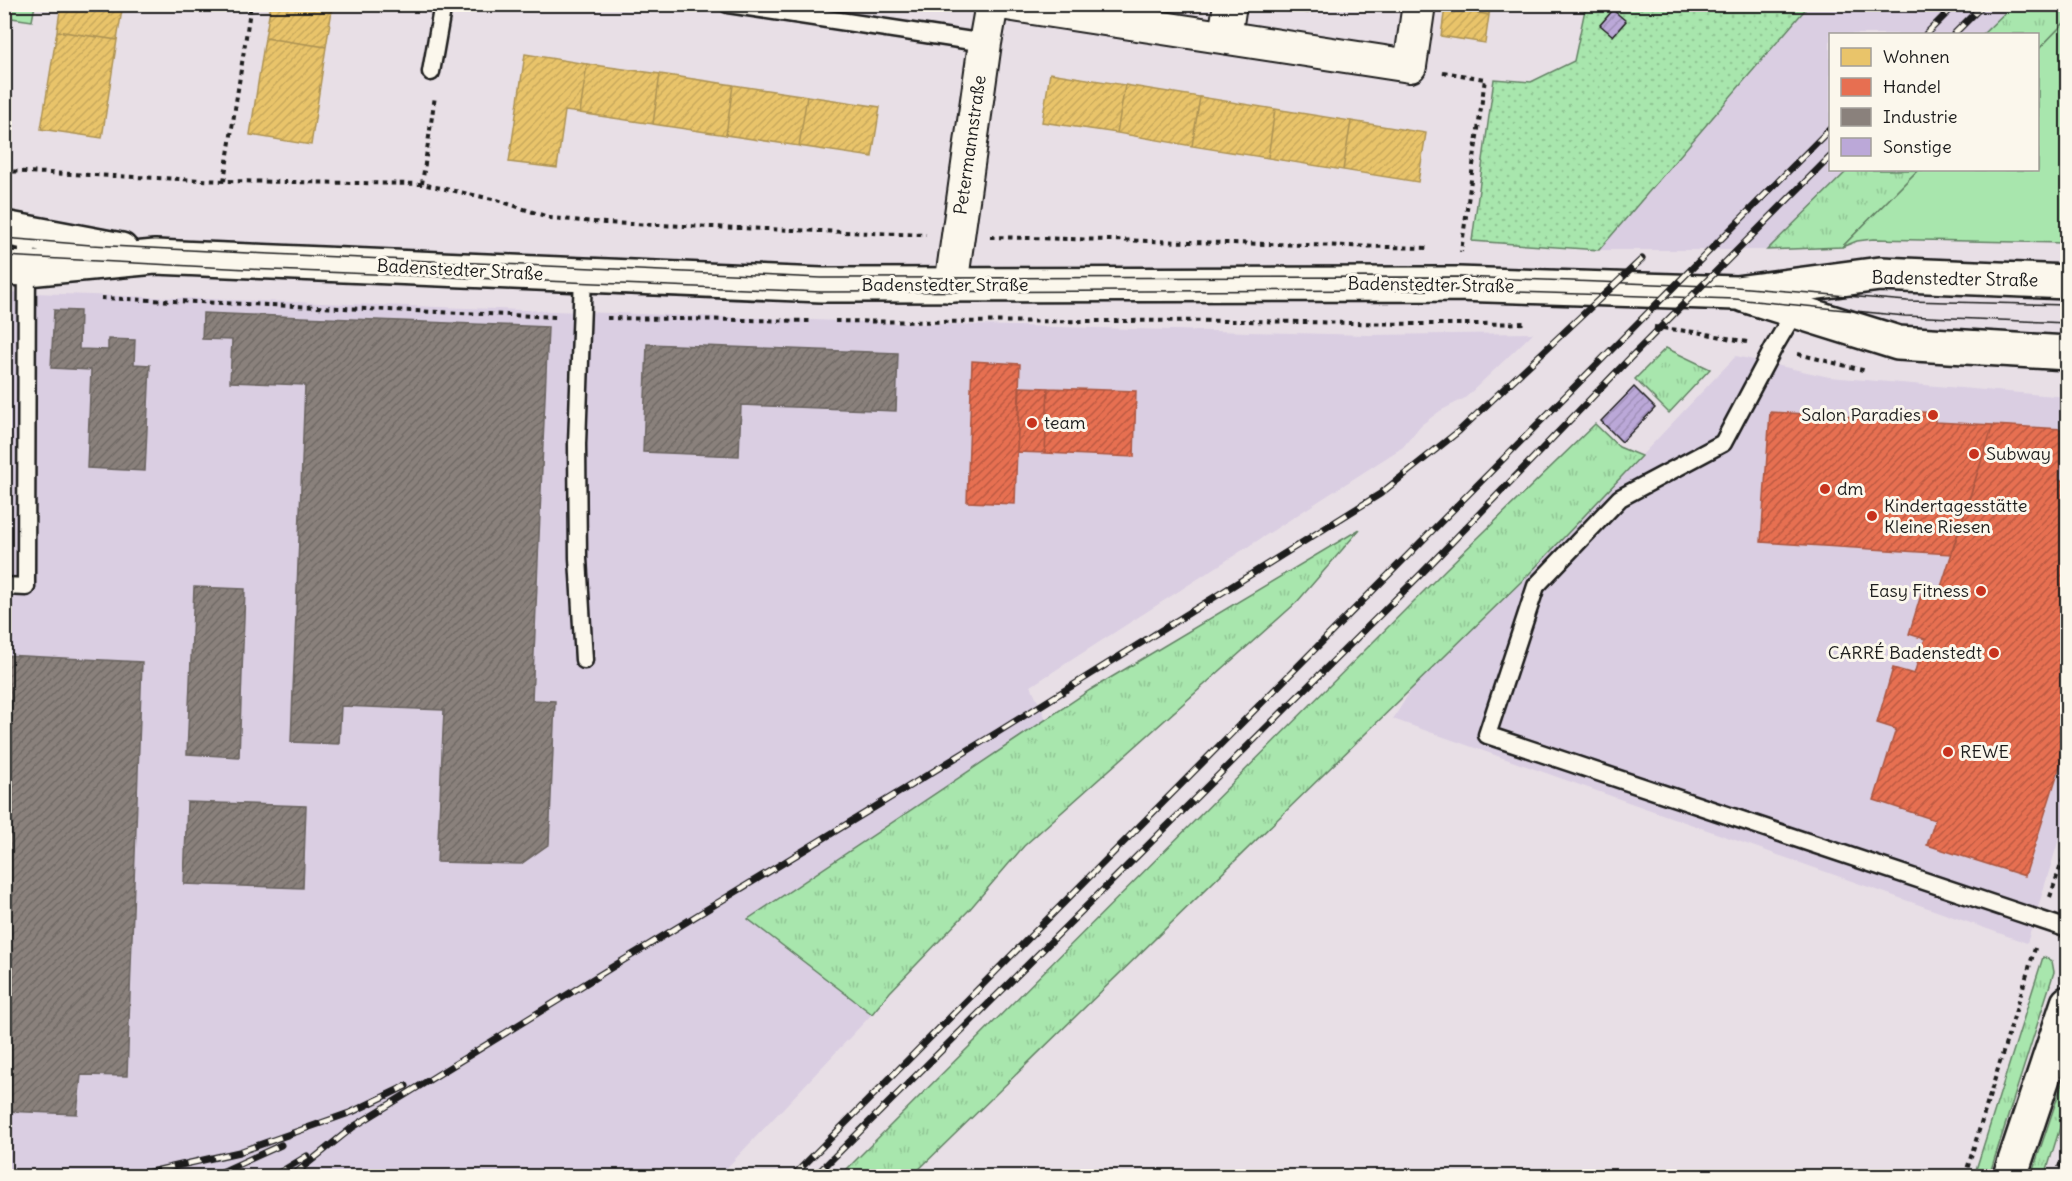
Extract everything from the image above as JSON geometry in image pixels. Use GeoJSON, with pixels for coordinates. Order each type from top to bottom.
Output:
{"type":"FeatureCollection","features":[{"type":"Feature","properties":{"kind":"street","name":"Petermannstraße"},"geometry":{"type":"LineString","coordinates":[[951,286],[984,43],[992,4]]}},
{"type":"Feature","properties":{"kind":"street"},"geometry":{"type":"LineString","coordinates":[[1007,4],[1410,66],[1419,4]]}},
{"type":"Feature","properties":{"kind":"street"},"geometry":{"type":"LineString","coordinates":[[1225,37],[1230,4]]}},
{"type":"Feature","properties":{"kind":"street","name":"Badenstedter Straße"},"geometry":{"type":"LineString","coordinates":[[16,230],[155,257]]}},
{"type":"Feature","properties":{"kind":"street","name":"Badenstedter Straße"},"geometry":{"type":"LineString","coordinates":[[16,269],[155,257],[822,285],[1457,284],[1736,293],[1881,274],[2067,282]]}},
{"type":"Feature","properties":{"kind":"street","name":"Badenstedter Straße"},"geometry":{"type":"LineString","coordinates":[[1736,293],[1898,344],[2067,353]]}},
{"type":"Feature","properties":{"kind":"street"},"geometry":{"type":"LineString","coordinates":[[2010,1176],[2067,1003]]}},
{"type":"Feature","properties":{"kind":"lane"},"geometry":{"type":"LineString","coordinates":[[431,72],[443,4]]}},
{"type":"Feature","properties":{"kind":"lane"},"geometry":{"type":"LineString","coordinates":[[728,4],[984,43]]}},
{"type":"Feature","properties":{"kind":"lane"},"geometry":{"type":"LineString","coordinates":[[4,586],[26,586],[16,230]]}},
{"type":"Feature","properties":{"kind":"lane"},"geometry":{"type":"LineString","coordinates":[[583,276],[577,444],[578,558],[584,660]]}},
{"type":"Feature","properties":{"kind":"lane"},"geometry":{"type":"LineString","coordinates":[[1794,313],[1723,443],[1620,498],[1536,586],[1487,735],[2067,929]]}},
{"type":"Feature","properties":{"kind":"path"},"geometry":{"type":"LineString","coordinates":[[224,180],[251,4]]}},
{"type":"Feature","properties":{"kind":"path"},"geometry":{"type":"LineString","coordinates":[[1410,66],[1485,79],[1457,284]]}},
{"type":"Feature","properties":{"kind":"path"},"geometry":{"type":"LineString","coordinates":[[422,184],[436,88],[431,72]]}},
{"type":"Feature","properties":{"kind":"path"},"geometry":{"type":"LineString","coordinates":[[4,171],[224,180],[422,184],[496,200],[551,218],[605,223],[957,236],[1438,248]]}},
{"type":"Feature","properties":{"kind":"path"},"geometry":{"type":"LineString","coordinates":[[1450,248],[1462,249]]}},
{"type":"Feature","properties":{"kind":"path"},"geometry":{"type":"LineString","coordinates":[[1965,1176],[2067,845]]}},
{"type":"Feature","properties":{"kind":"path"},"geometry":{"type":"LineString","coordinates":[[2056,1176],[2067,1142]]}},
{"type":"Feature","properties":{"kind":"shaded area"},"geometry":{"type":"Polygon","coordinates":[[[1809,5],[2013,5],[1984,33],[1829,33],[1829,171],[1847,171],[1767,250],[1599,250],[1809,5]]]}},
{"type":"Feature","properties":{"kind":"shaded area"},"geometry":{"type":"Polygon","coordinates":[[[5,292],[899,323],[1367,335],[1533,333],[1465,398],[1440,411],[1421,425],[1403,447],[1031,686],[1046,719],[749,919],[872,1014],[719,1176],[5,1176],[5,292]]]}},
{"type":"Feature","properties":{"kind":"shaded area"},"geometry":{"type":"Polygon","coordinates":[[[1736,356],[1829,377],[2067,397],[2067,813],[2027,943],[1393,719],[1413,687],[1529,574],[1736,356]]]}},
{"type":"Feature","properties":{"kind":"green space"},"geometry":{"type":"Polygon","coordinates":[[[5,4],[35,5],[32,21],[5,17],[5,4]]]}},
{"type":"Feature","properties":{"kind":"green space"},"geometry":{"type":"Polygon","coordinates":[[[1586,5],[1809,5],[1599,250],[1472,241],[1494,79],[1531,82],[1574,61],[1586,5]]]}},
{"type":"Feature","properties":{"kind":"green space"},"geometry":{"type":"Polygon","coordinates":[[[2013,5],[2067,5],[2067,20],[2039,49],[2039,33],[1984,33],[2013,5]]]}},
{"type":"Feature","properties":{"kind":"green space"},"geometry":{"type":"Polygon","coordinates":[[[2067,20],[2067,243],[1873,239],[1857,241],[1842,247],[1917,171],[2039,171],[2039,49],[2067,20]]]}},
{"type":"Feature","properties":{"kind":"green space"},"geometry":{"type":"Polygon","coordinates":[[[1847,171],[1917,171],[1842,247],[1767,250],[1847,171]]]}},
{"type":"Feature","properties":{"kind":"green space"},"geometry":{"type":"Polygon","coordinates":[[[1666,348],[1710,369],[1669,413],[1635,379],[1666,348]]]}},
{"type":"Feature","properties":{"kind":"green space"},"geometry":{"type":"Polygon","coordinates":[[[1595,424],[1619,447],[1641,456],[1529,574],[912,1176],[840,1176],[1446,569],[1595,424]]]}},
{"type":"Feature","properties":{"kind":"green space"},"geometry":{"type":"Polygon","coordinates":[[[1360,529],[1297,602],[1024,846],[969,910],[890,992],[872,1014],[748,919],[1090,690],[1360,529]]]}},
{"type":"Feature","properties":{"kind":"green space"},"geometry":{"type":"Polygon","coordinates":[[[2043,957],[2052,961],[2054,972],[1989,1176],[1974,1176],[2043,957]]]}},
{"type":"Feature","properties":{"kind":"green space"},"geometry":{"type":"Polygon","coordinates":[[[2067,1069],[2067,1105],[2045,1176],[2031,1176],[2067,1069]]]}},
{"type":"Feature","properties":{"kind":"building: Wohnen"},"geometry":{"type":"Polygon","coordinates":[[[61,4],[123,4],[117,40],[57,31],[61,4]]]}},
{"type":"Feature","properties":{"kind":"building: Wohnen"},"geometry":{"type":"Polygon","coordinates":[[[271,4],[333,4],[326,47],[265,38],[271,4]]]}},
{"type":"Feature","properties":{"kind":"building: Wohnen"},"geometry":{"type":"Polygon","coordinates":[[[1253,4],[1309,4],[1308,13],[1253,4]]]}},
{"type":"Feature","properties":{"kind":"building: Wohnen"},"geometry":{"type":"Polygon","coordinates":[[[1446,4],[1491,4],[1489,15],[1445,7],[1446,4]]]}},
{"type":"Feature","properties":{"kind":"building: Wohnen"},"geometry":{"type":"Polygon","coordinates":[[[1445,7],[1489,15],[1485,43],[1441,36],[1445,7]]]}},
{"type":"Feature","properties":{"kind":"building: Wohnen"},"geometry":{"type":"Polygon","coordinates":[[[57,31],[117,40],[102,138],[41,129],[57,31]]]}},
{"type":"Feature","properties":{"kind":"building: Wohnen"},"geometry":{"type":"Polygon","coordinates":[[[265,38],[326,47],[311,145],[250,135],[265,38]]]}},
{"type":"Feature","properties":{"kind":"building: Wohnen"},"geometry":{"type":"Polygon","coordinates":[[[525,54],[587,64],[580,113],[565,111],[557,168],[509,162],[525,54]]]}},
{"type":"Feature","properties":{"kind":"building: Wohnen"},"geometry":{"type":"Polygon","coordinates":[[[587,64],[660,74],[653,124],[580,113],[587,64]]]}},
{"type":"Feature","properties":{"kind":"building: Wohnen"},"geometry":{"type":"Polygon","coordinates":[[[1050,73],[1125,85],[1117,133],[1042,122],[1050,73]]]}},
{"type":"Feature","properties":{"kind":"building: Wohnen"},"geometry":{"type":"Polygon","coordinates":[[[660,74],[733,85],[726,135],[653,124],[660,74]]]}},
{"type":"Feature","properties":{"kind":"building: Wohnen"},"geometry":{"type":"Polygon","coordinates":[[[733,85],[807,96],[799,146],[726,135],[733,85]]]}},
{"type":"Feature","properties":{"kind":"building: Wohnen"},"geometry":{"type":"Polygon","coordinates":[[[1125,85],[1200,97],[1192,146],[1117,133],[1125,85]]]}},
{"type":"Feature","properties":{"kind":"building: Wohnen"},"geometry":{"type":"Polygon","coordinates":[[[807,96],[880,107],[872,157],[799,146],[807,96]]]}},
{"type":"Feature","properties":{"kind":"building: Wohnen"},"geometry":{"type":"Polygon","coordinates":[[[1200,97],[1275,109],[1268,158],[1192,146],[1200,97]]]}},
{"type":"Feature","properties":{"kind":"building: Wohnen"},"geometry":{"type":"Polygon","coordinates":[[[1275,109],[1351,121],[1343,170],[1268,158],[1275,109]]]}},
{"type":"Feature","properties":{"kind":"building: Wohnen"},"geometry":{"type":"Polygon","coordinates":[[[1351,121],[1426,133],[1418,182],[1343,170],[1351,121]]]}},
{"type":"Feature","properties":{"kind":"building: Handel"},"geometry":{"type":"Polygon","coordinates":[[[972,361],[1020,364],[1015,504],[967,502],[972,361]]]}},
{"type":"Feature","properties":{"kind":"building: Handel"},"geometry":{"type":"Polygon","coordinates":[[[1020,387],[1048,388],[1045,453],[1017,452],[1020,387]]]}},
{"type":"Feature","properties":{"kind":"building: Handel"},"geometry":{"type":"Polygon","coordinates":[[[1048,388],[1136,391],[1134,457],[1045,453],[1048,388]]]}},
{"type":"Feature","properties":{"kind":"building: Handel"},"geometry":{"type":"Polygon","coordinates":[[[1895,410],[1935,413],[1935,422],[1993,425],[1951,554],[1761,542],[1770,412],[1895,419],[1895,410]]]}},
{"type":"Feature","properties":{"kind":"building: Handel","name":"CARRÉ Badenstedt"},"geometry":{"type":"Polygon","coordinates":[[[1993,425],[2062,429],[2059,479],[2068,482],[2068,741],[2025,876],[1927,845],[1935,820],[1874,800],[1896,729],[1877,723],[1893,668],[1914,674],[1925,639],[1909,634],[1924,585],[1940,590],[1993,425]]]}},
{"type":"Feature","properties":{"kind":"building: Industrie"},"geometry":{"type":"Polygon","coordinates":[[[54,310],[80,311],[79,349],[108,350],[108,339],[135,340],[134,364],[150,365],[145,471],[87,468],[91,370],[51,368],[54,310]]]}},
{"type":"Feature","properties":{"kind":"building: Industrie"},"geometry":{"type":"Polygon","coordinates":[[[203,313],[548,327],[532,700],[555,701],[549,844],[521,864],[437,862],[444,710],[341,706],[339,744],[291,742],[305,385],[230,382],[232,340],[202,339],[203,313]]]}},
{"type":"Feature","properties":{"kind":"building: Industrie"},"geometry":{"type":"Polygon","coordinates":[[[647,344],[898,353],[896,411],[741,405],[739,456],[643,452],[647,344]]]}},
{"type":"Feature","properties":{"kind":"building: Industrie"},"geometry":{"type":"Polygon","coordinates":[[[194,587],[245,589],[239,757],[187,754],[194,587]]]}},
{"type":"Feature","properties":{"kind":"building: Industrie"},"geometry":{"type":"Polygon","coordinates":[[[4,655],[142,662],[127,1076],[81,1075],[77,1114],[4,1111],[4,655]]]}},
{"type":"Feature","properties":{"kind":"building: Industrie"},"geometry":{"type":"Polygon","coordinates":[[[187,802],[306,806],[303,888],[184,884],[187,802]]]}},
{"type":"Feature","properties":{"kind":"building: Sonstige"},"geometry":{"type":"Polygon","coordinates":[[[1613,10],[1626,21],[1613,36],[1600,25],[1613,10]]]}},
{"type":"Feature","properties":{"kind":"building: Sonstige"},"geometry":{"type":"Polygon","coordinates":[[[1634,387],[1655,408],[1622,442],[1601,421],[1634,387]]]}},
{"type":"Feature","properties":{"kind":"tram line"},"geometry":{"type":"LineString","coordinates":[[4,238],[248,253],[821,278],[1459,277],[1736,287],[1907,301],[2068,305]]}},
{"type":"Feature","properties":{"kind":"tram line"},"geometry":{"type":"LineString","coordinates":[[4,256],[247,269],[821,292],[1457,290],[1735,299],[1905,316],[2068,323]]}},
{"type":"Feature","properties":{"kind":"railway"},"geometry":{"type":"LineString","coordinates":[[1927,33],[1956,4]]}},
{"type":"Feature","properties":{"kind":"railway"},"geometry":{"type":"LineString","coordinates":[[1955,33],[1984,4]]}},
{"type":"Feature","properties":{"kind":"railway"},"geometry":{"type":"LineString","coordinates":[[793,1176],[1829,130]]}},
{"type":"Feature","properties":{"kind":"railway"},"geometry":{"type":"LineString","coordinates":[[815,1176],[1422,573],[1632,356],[1829,158]]}},
{"type":"Feature","properties":{"kind":"railway"},"geometry":{"type":"LineString","coordinates":[[292,1176],[353,1127],[998,732],[1380,494],[1459,431],[1642,259]]}},
{"type":"Feature","properties":{"kind":"railway"},"geometry":{"type":"LineString","coordinates":[[132,1176],[239,1152],[352,1112],[406,1086]]}},
{"type":"Feature","properties":{"kind":"railway"},"geometry":{"type":"LineString","coordinates":[[213,1176],[281,1145]]}},
{"type":"Feature","properties":{"kind":"railway"},"geometry":{"type":"LineString","coordinates":[[274,1176],[307,1156]]}},
{"type":"Feature","properties":{"kind":"place","name":"Salon Paradies"},"geometry":{"type":"Point","coordinates":[1933,415]}},
{"type":"Feature","properties":{"kind":"place","name":"team"},"geometry":{"type":"Point","coordinates":[1032,423]}},
{"type":"Feature","properties":{"kind":"place","name":"Subway"},"geometry":{"type":"Point","coordinates":[1974,454]}},
{"type":"Feature","properties":{"kind":"place","name":"dm"},"geometry":{"type":"Point","coordinates":[1825,489]}},
{"type":"Feature","properties":{"kind":"place","name":"Kindertagesstätte Kleine Riesen"},"geometry":{"type":"Point","coordinates":[1872,516]}},
{"type":"Feature","properties":{"kind":"place","name":"Easy Fitness"},"geometry":{"type":"Point","coordinates":[1981,591]}},
{"type":"Feature","properties":{"kind":"place","name":"CARRÉ Badenstedt"},"geometry":{"type":"Point","coordinates":[1994,653]}},
{"type":"Feature","properties":{"kind":"place","name":"REWE"},"geometry":{"type":"Point","coordinates":[1948,752]}}]}
